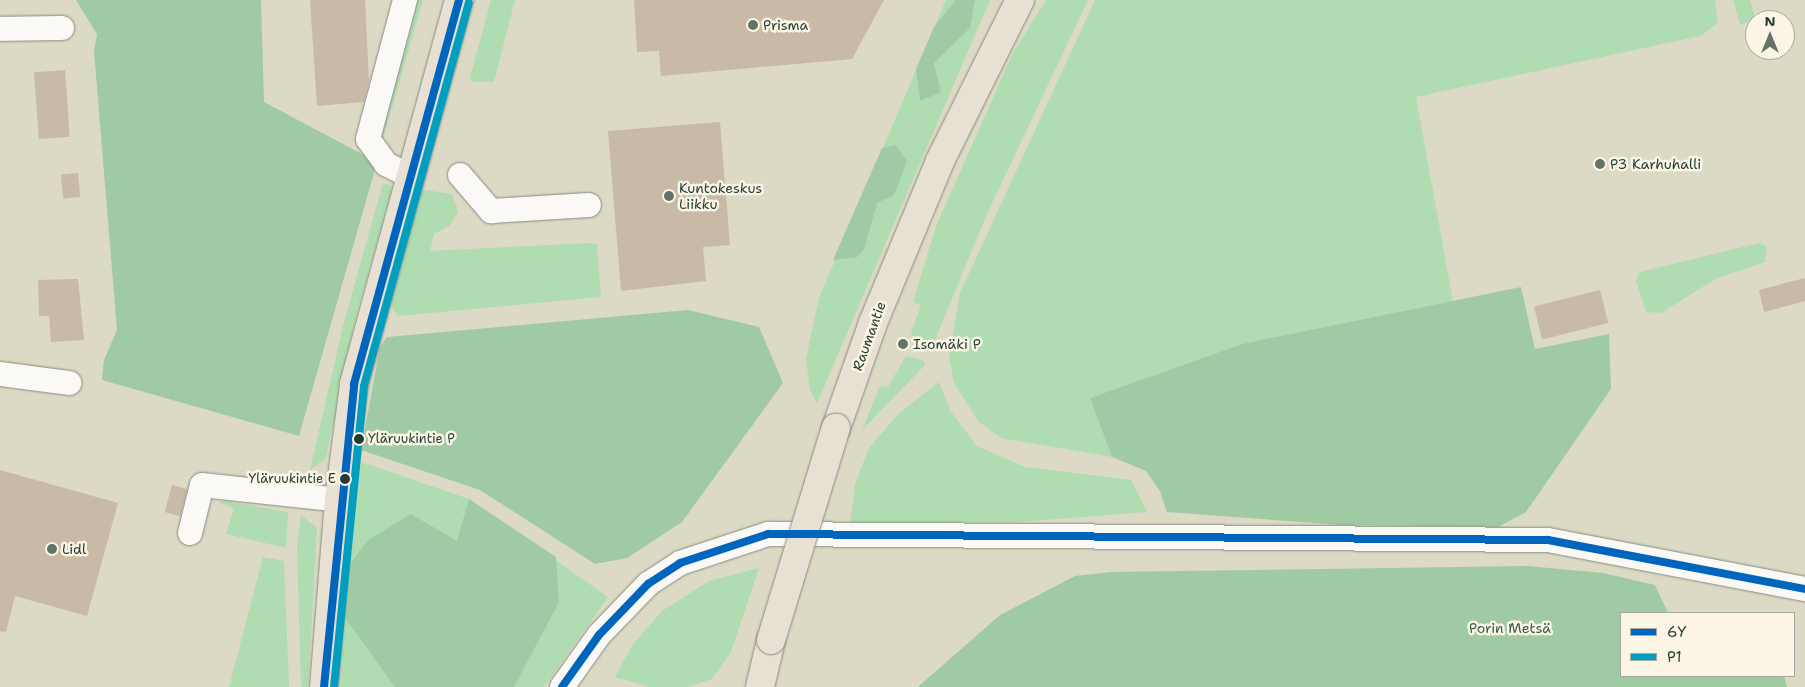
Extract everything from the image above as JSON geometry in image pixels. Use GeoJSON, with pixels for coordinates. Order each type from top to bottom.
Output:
{"type":"FeatureCollection","features":[{"type":"Feature","properties":{"kind":"main road"},"geometry":{"type":"LineString","coordinates":[[324,687],[339,500],[354,384],[458,0]]}},
{"type":"Feature","properties":{"kind":"main road","name":"Raumantie"},"geometry":{"type":"LineString","coordinates":[[760,687],[771,640],[836,428],[873,323],[940,161],[1020,0]]}},
{"type":"Feature","properties":{"kind":"street"},"geometry":{"type":"LineString","coordinates":[[405,0],[368,139],[386,164],[410,176]]}},
{"type":"Feature","properties":{"kind":"street"},"geometry":{"type":"LineString","coordinates":[[0,29],[62,28]]}},
{"type":"Feature","properties":{"kind":"street"},"geometry":{"type":"LineString","coordinates":[[460,175],[491,212],[589,205]]}},
{"type":"Feature","properties":{"kind":"street"},"geometry":{"type":"LineString","coordinates":[[0,374],[69,383]]}},
{"type":"Feature","properties":{"kind":"street"},"geometry":{"type":"LineString","coordinates":[[190,533],[202,485],[339,500]]}},
{"type":"Feature","properties":{"kind":"street"},"geometry":{"type":"LineString","coordinates":[[562,687],[599,635],[648,584],[680,563],[768,534],[1548,540],[1805,589]]}},
{"type":"Feature","properties":{"kind":"green space"},"geometry":{"type":"Polygon","coordinates":[[[76,0],[261,0],[264,102],[377,162],[299,436],[102,380],[104,360],[117,330],[94,51],[97,34],[76,0]]]}},
{"type":"Feature","properties":{"kind":"green space"},"geometry":{"type":"Polygon","coordinates":[[[410,0],[423,0],[382,142],[377,126],[410,0]]]}},
{"type":"Feature","properties":{"kind":"green space"},"geometry":{"type":"Polygon","coordinates":[[[491,0],[515,0],[494,82],[473,82],[470,78],[491,0]]]}},
{"type":"Feature","properties":{"kind":"green space"},"geometry":{"type":"Polygon","coordinates":[[[946,0],[990,0],[817,403],[810,390],[806,359],[819,298],[946,0]]]}},
{"type":"Feature","properties":{"kind":"green space"},"geometry":{"type":"Polygon","coordinates":[[[956,0],[975,0],[970,28],[934,63],[941,92],[920,101],[916,69],[934,27],[956,0]]]}},
{"type":"Feature","properties":{"kind":"green space"},"geometry":{"type":"Polygon","coordinates":[[[1046,0],[1088,0],[987,214],[935,340],[916,341],[911,333],[921,305],[913,302],[936,226],[1012,55],[1046,0]]]}},
{"type":"Feature","properties":{"kind":"green space"},"geometry":{"type":"Polygon","coordinates":[[[1095,0],[1715,0],[1718,23],[1700,36],[1416,97],[1453,301],[1242,344],[1090,398],[1112,457],[1001,438],[979,422],[954,383],[949,357],[960,293],[1095,0]]]}},
{"type":"Feature","properties":{"kind":"green space"},"geometry":{"type":"Polygon","coordinates":[[[1733,0],[1750,0],[1753,10],[1745,10],[1745,23],[1740,25],[1733,0]]]}},
{"type":"Feature","properties":{"kind":"green space"},"geometry":{"type":"Polygon","coordinates":[[[896,145],[907,161],[894,195],[877,203],[864,249],[857,257],[833,260],[882,148],[896,145]]]}},
{"type":"Feature","properties":{"kind":"green space"},"geometry":{"type":"Polygon","coordinates":[[[383,183],[391,186],[391,193],[354,324],[326,458],[310,470],[344,322],[383,183]]]}},
{"type":"Feature","properties":{"kind":"green space"},"geometry":{"type":"Polygon","coordinates":[[[418,189],[452,194],[458,212],[449,226],[434,234],[430,251],[597,244],[601,297],[398,316],[389,303],[418,189]]]}},
{"type":"Feature","properties":{"kind":"green space"},"geometry":{"type":"Polygon","coordinates":[[[1759,243],[1767,246],[1765,262],[1717,278],[1661,313],[1646,312],[1636,281],[1640,272],[1759,243]]]}},
{"type":"Feature","properties":{"kind":"green space"},"geometry":{"type":"Polygon","coordinates":[[[1521,287],[1535,349],[1609,334],[1611,389],[1526,512],[1498,527],[1342,525],[1167,512],[1160,491],[1146,471],[1112,457],[1090,398],[1242,344],[1521,287]]]}},
{"type":"Feature","properties":{"kind":"green space"},"geometry":{"type":"Polygon","coordinates":[[[688,310],[759,327],[783,383],[682,522],[627,558],[595,564],[480,490],[361,450],[380,347],[387,337],[688,310]]]}},
{"type":"Feature","properties":{"kind":"green space"},"geometry":{"type":"Polygon","coordinates":[[[906,356],[923,360],[925,365],[862,430],[880,386],[888,387],[906,356]]]}},
{"type":"Feature","properties":{"kind":"green space"},"geometry":{"type":"Polygon","coordinates":[[[939,382],[951,412],[977,446],[1025,467],[1131,480],[1147,512],[1018,522],[850,524],[855,484],[869,448],[898,414],[939,382]]]}},
{"type":"Feature","properties":{"kind":"green space"},"geometry":{"type":"Polygon","coordinates":[[[361,462],[469,499],[608,597],[544,687],[341,687],[344,568],[361,462]]]}},
{"type":"Feature","properties":{"kind":"green space"},"geometry":{"type":"Polygon","coordinates":[[[469,499],[556,557],[559,602],[514,687],[395,687],[345,618],[345,571],[368,540],[411,514],[457,541],[469,499]]]}},
{"type":"Feature","properties":{"kind":"green space"},"geometry":{"type":"Polygon","coordinates":[[[224,501],[288,512],[286,548],[226,534],[234,508],[219,503],[224,501]]]}},
{"type":"Feature","properties":{"kind":"green space"},"geometry":{"type":"Polygon","coordinates":[[[301,515],[317,528],[308,687],[301,687],[297,547],[301,515]]]}},
{"type":"Feature","properties":{"kind":"green space"},"geometry":{"type":"Polygon","coordinates":[[[263,557],[284,561],[289,687],[229,687],[263,557]]]}},
{"type":"Feature","properties":{"kind":"green space","name":"Porin Metsä"},"geometry":{"type":"Polygon","coordinates":[[[1528,566],[1603,573],[1655,585],[1668,612],[1620,612],[1620,677],[1784,677],[1787,687],[918,687],[1000,615],[1075,576],[1111,572],[1528,566]]]}},
{"type":"Feature","properties":{"kind":"green space"},"geometry":{"type":"Polygon","coordinates":[[[759,568],[731,652],[712,679],[687,687],[649,687],[615,677],[633,644],[662,611],[709,581],[759,568]]]}},
{"type":"Feature","properties":{"kind":"building"},"geometry":{"type":"Polygon","coordinates":[[[310,0],[365,0],[369,81],[364,102],[317,106],[310,0]]]}},
{"type":"Feature","properties":{"kind":"building","name":"Prisma"},"geometry":{"type":"Polygon","coordinates":[[[634,0],[884,0],[852,59],[661,76],[659,51],[637,52],[634,0]]]}},
{"type":"Feature","properties":{"kind":"building"},"geometry":{"type":"Polygon","coordinates":[[[65,70],[70,137],[39,139],[34,72],[65,70]]]}},
{"type":"Feature","properties":{"kind":"building"},"geometry":{"type":"Polygon","coordinates":[[[720,122],[730,245],[703,247],[706,281],[621,291],[608,131],[720,122]]]}},
{"type":"Feature","properties":{"kind":"building"},"geometry":{"type":"Polygon","coordinates":[[[78,173],[80,197],[63,198],[61,174],[78,173]]]}},
{"type":"Feature","properties":{"kind":"building"},"geometry":{"type":"Polygon","coordinates":[[[1805,278],[1805,301],[1764,312],[1759,290],[1805,278]]]}},
{"type":"Feature","properties":{"kind":"building"},"geometry":{"type":"Polygon","coordinates":[[[78,279],[84,340],[51,342],[49,316],[39,316],[38,280],[78,279]]]}},
{"type":"Feature","properties":{"kind":"building"},"geometry":{"type":"Polygon","coordinates":[[[1600,290],[1608,323],[1542,339],[1534,306],[1600,290]]]}},
{"type":"Feature","properties":{"kind":"building","name":"Lidl"},"geometry":{"type":"Polygon","coordinates":[[[0,470],[118,503],[87,616],[15,596],[6,632],[0,631],[0,470]]]}},
{"type":"Feature","properties":{"kind":"building"},"geometry":{"type":"Polygon","coordinates":[[[172,485],[187,489],[180,516],[165,512],[172,485]]]}},
{"type":"Feature","properties":{"kind":"transit line","name":"6Y"},"geometry":{"type":"LineString","coordinates":[[324,687],[354,384],[459,0]]}},
{"type":"Feature","properties":{"kind":"transit line","name":"P1"},"geometry":{"type":"LineString","coordinates":[[334,687],[364,386],[469,3]]}},
{"type":"Feature","properties":{"kind":"transit line","name":"6Y"},"geometry":{"type":"LineString","coordinates":[[562,687],[599,635],[648,584],[680,563],[768,534],[1548,540],[1805,589]]}},
{"type":"Feature","properties":{"kind":"place","name":"Prisma"},"geometry":{"type":"Point","coordinates":[753,25]}},
{"type":"Feature","properties":{"kind":"place","name":"P3 Karhuhalli"},"geometry":{"type":"Point","coordinates":[1600,164]}},
{"type":"Feature","properties":{"kind":"place","name":"Kuntokeskus Liikku"},"geometry":{"type":"Point","coordinates":[669,196]}},
{"type":"Feature","properties":{"kind":"place","name":"Isomäki P"},"geometry":{"type":"Point","coordinates":[903,344]}},
{"type":"Feature","properties":{"kind":"place","name":"Yläruukintie P"},"geometry":{"type":"Point","coordinates":[359,439]}},
{"type":"Feature","properties":{"kind":"place","name":"Yläruukintie E"},"geometry":{"type":"Point","coordinates":[345,479]}},
{"type":"Feature","properties":{"kind":"place","name":"Lidl"},"geometry":{"type":"Point","coordinates":[52,549]}}]}
